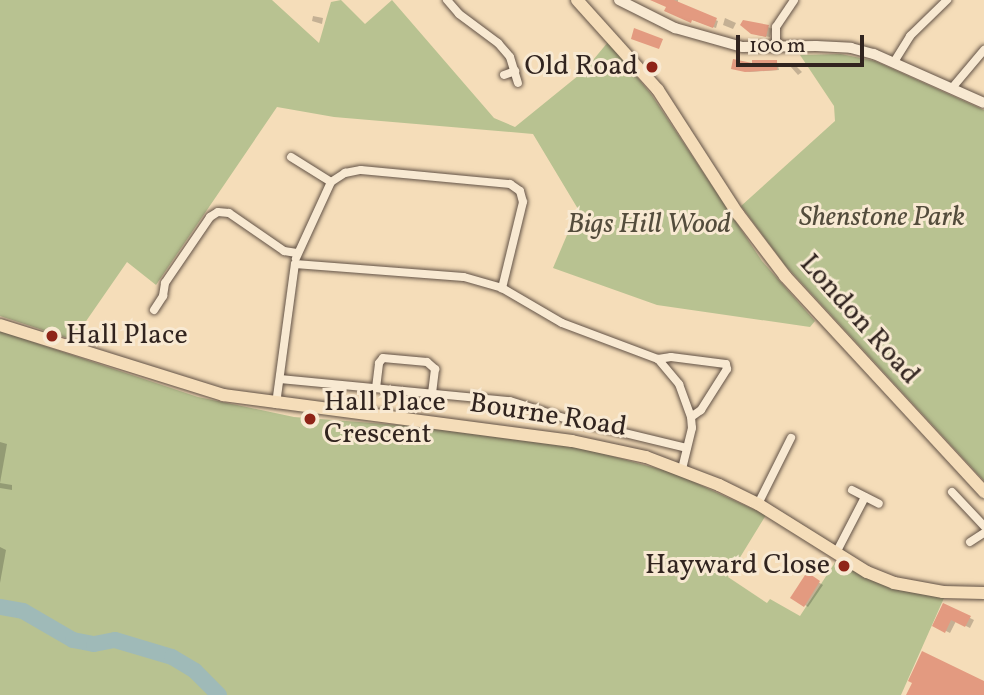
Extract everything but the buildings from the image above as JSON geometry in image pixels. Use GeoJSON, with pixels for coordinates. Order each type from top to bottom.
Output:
{"type":"FeatureCollection","features":[{"type":"Feature","properties":{"kind":"main road","name":"London Road"},"geometry":{"type":"LineString","coordinates":[[584,2],[658,90],[737,214],[776,265],[984,492]]}},
{"type":"Feature","properties":{"kind":"main road","name":"Bourne Road"},"geometry":{"type":"LineString","coordinates":[[0,325],[186,385],[276,404],[572,441],[646,457],[682,469],[758,504],[836,553],[894,583],[943,592],[984,593]]}},
{"type":"Feature","properties":{"kind":"street"},"geometry":{"type":"LineString","coordinates":[[447,0],[459,14],[498,43],[510,57],[518,83]]}},
{"type":"Feature","properties":{"kind":"street"},"geometry":{"type":"LineString","coordinates":[[619,0],[675,28],[742,47],[852,48],[894,62],[984,103]]}},
{"type":"Feature","properties":{"kind":"street"},"geometry":{"type":"LineString","coordinates":[[629,0],[641,11]]}},
{"type":"Feature","properties":{"kind":"street"},"geometry":{"type":"LineString","coordinates":[[776,49],[776,27],[794,0]]}},
{"type":"Feature","properties":{"kind":"street"},"geometry":{"type":"LineString","coordinates":[[894,62],[909,36],[947,0]]}},
{"type":"Feature","properties":{"kind":"street"},"geometry":{"type":"LineString","coordinates":[[953,88],[984,50]]}},
{"type":"Feature","properties":{"kind":"street"},"geometry":{"type":"LineString","coordinates":[[504,75],[515,71]]}},
{"type":"Feature","properties":{"kind":"street"},"geometry":{"type":"LineString","coordinates":[[290,157],[331,182]]}},
{"type":"Feature","properties":{"kind":"street"},"geometry":{"type":"LineString","coordinates":[[276,404],[297,253],[331,182],[345,173],[361,170],[510,184],[520,191],[523,202],[502,288]]}},
{"type":"Feature","properties":{"kind":"street"},"geometry":{"type":"LineString","coordinates":[[154,310],[163,296],[165,283],[204,225],[218,212],[229,213],[284,251],[297,253]]}},
{"type":"Feature","properties":{"kind":"street"},"geometry":{"type":"LineString","coordinates":[[295,264],[464,277],[502,288],[562,323],[657,359],[679,384],[691,417],[682,469]]}},
{"type":"Feature","properties":{"kind":"street"},"geometry":{"type":"LineString","coordinates":[[657,359],[671,357],[726,364],[727,369],[701,410],[691,417]]}},
{"type":"Feature","properties":{"kind":"street"},"geometry":{"type":"LineString","coordinates":[[376,388],[379,363],[386,358],[432,363],[435,369],[432,393]]}},
{"type":"Feature","properties":{"kind":"street"},"geometry":{"type":"LineString","coordinates":[[280,379],[519,403],[566,419],[687,448]]}},
{"type":"Feature","properties":{"kind":"street"},"geometry":{"type":"LineString","coordinates":[[758,504],[791,438]]}},
{"type":"Feature","properties":{"kind":"street"},"geometry":{"type":"LineString","coordinates":[[852,490],[879,504]]}},
{"type":"Feature","properties":{"kind":"street"},"geometry":{"type":"LineString","coordinates":[[952,492],[984,526]]}},
{"type":"Feature","properties":{"kind":"street"},"geometry":{"type":"LineString","coordinates":[[836,553],[865,497]]}},
{"type":"Feature","properties":{"kind":"street"},"geometry":{"type":"LineString","coordinates":[[970,542],[984,533]]}},
{"type":"Feature","properties":{"kind":"green space","name":"Bigs Hill Wood"},"geometry":{"type":"Polygon","coordinates":[[[0,0],[272,0],[319,43],[331,2],[341,0],[365,24],[392,0],[494,118],[515,127],[584,71],[608,42],[651,94],[762,261],[815,321],[810,327],[657,305],[553,268],[578,209],[533,134],[334,117],[277,107],[156,285],[127,262],[73,340],[0,316],[0,0]]]}},
{"type":"Feature","properties":{"kind":"green space","name":"Shenstone Park"},"geometry":{"type":"Polygon","coordinates":[[[841,54],[875,61],[984,110],[984,481],[785,265],[741,206],[835,121],[834,106],[800,55],[841,54]]]}},
{"type":"Feature","properties":{"kind":"green space"},"geometry":{"type":"Polygon","coordinates":[[[0,331],[198,397],[294,417],[411,426],[586,449],[674,473],[766,515],[728,577],[767,603],[770,599],[800,616],[836,561],[893,589],[944,598],[901,695],[0,695],[0,331]]]}},
{"type":"Feature","properties":{"kind":"waterway"},"geometry":{"type":"LineString","coordinates":[[0,607],[23,611],[73,640],[94,644],[115,640],[172,657],[195,671],[219,695]]}},
{"type":"Feature","properties":{"kind":"place","name":"Old Road"},"geometry":{"type":"Point","coordinates":[652,67]}},
{"type":"Feature","properties":{"kind":"place","name":"Hall Place"},"geometry":{"type":"Point","coordinates":[52,336]}},
{"type":"Feature","properties":{"kind":"place","name":"Hall Place Crescent"},"geometry":{"type":"Point","coordinates":[310,419]}},
{"type":"Feature","properties":{"kind":"place","name":"Hayward Close"},"geometry":{"type":"Point","coordinates":[844,566]}}]}
